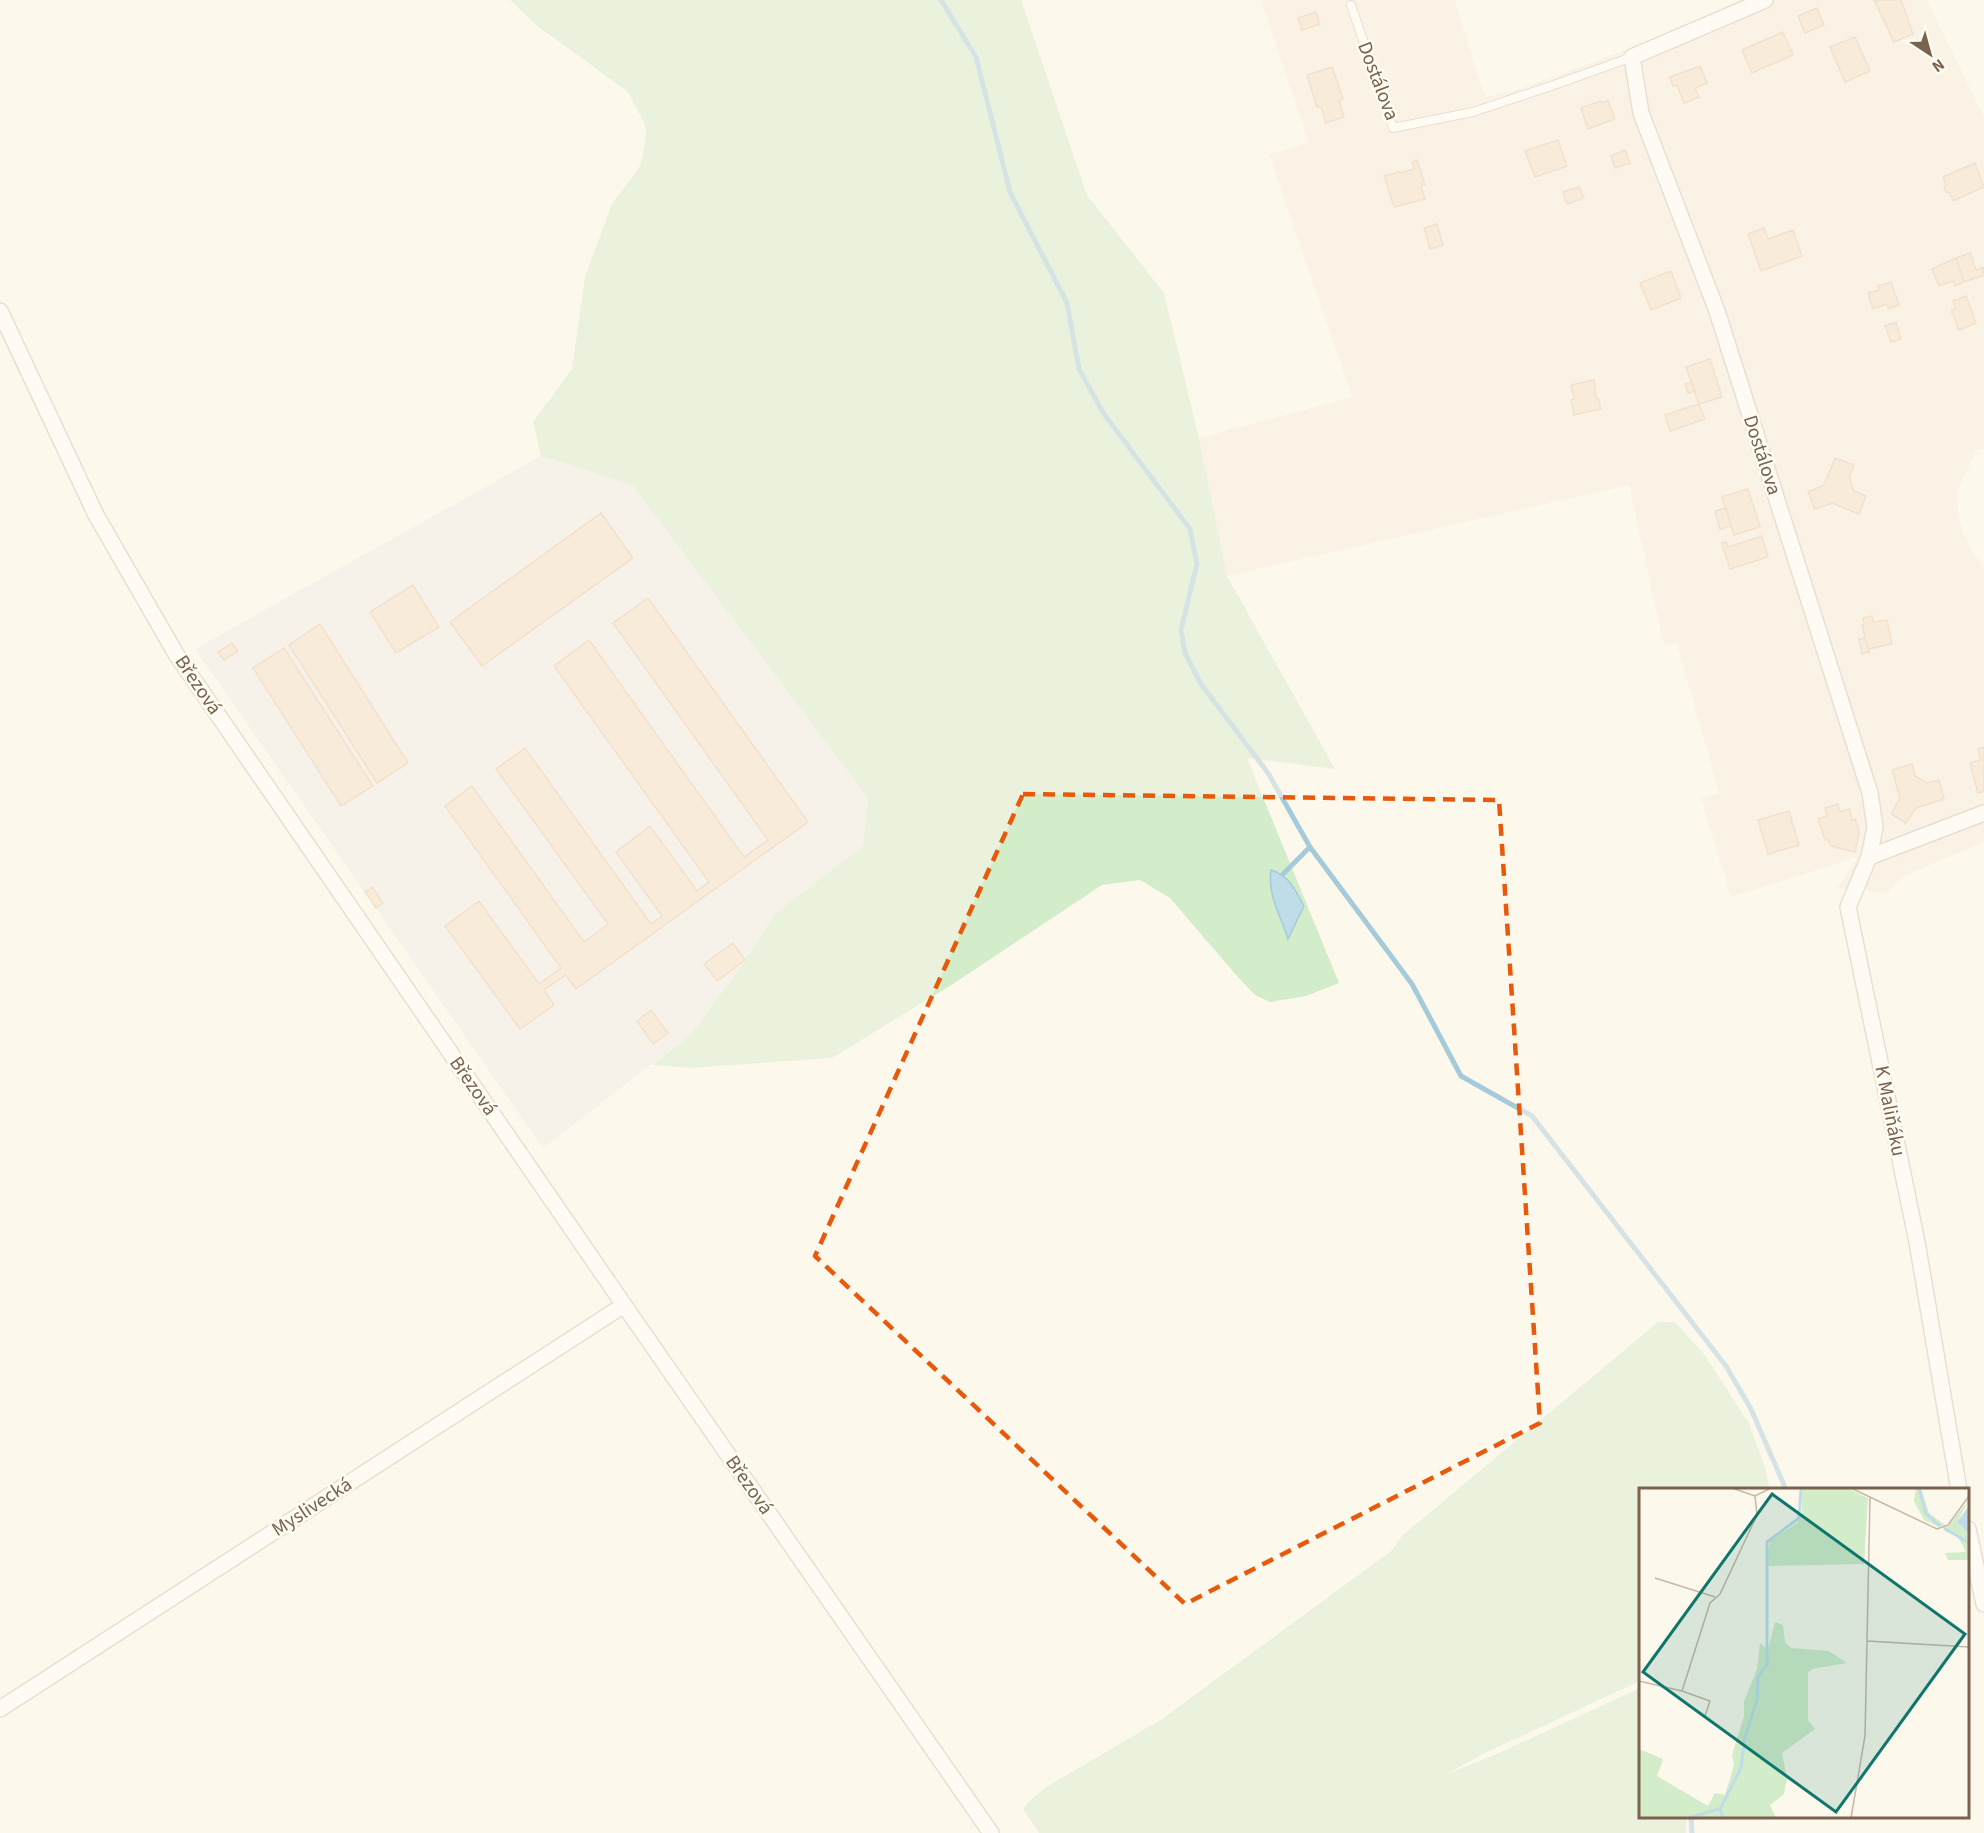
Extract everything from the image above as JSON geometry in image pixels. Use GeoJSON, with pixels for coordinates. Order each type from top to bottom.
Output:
{"type":"FeatureCollection","features":[{"type":"Feature","properties":{"kind":"street","name":"Dostálova"},"geometry":{"type":"LineString","coordinates":[[1765,0],[1632,57],[1641,113],[1717,311],[1870,793],[1875,826],[1869,857]]}},
{"type":"Feature","properties":{"kind":"street","name":"Březová"},"geometry":{"type":"LineString","coordinates":[[0,311],[96,515],[176,654],[991,1833]]}},
{"type":"Feature","properties":{"kind":"street"},"geometry":{"type":"LineString","coordinates":[[1869,857],[1984,813]]}},
{"type":"Feature","properties":{"kind":"street","name":"K Maliňáku"},"geometry":{"type":"LineString","coordinates":[[1869,857],[1848,907],[1917,1242],[1959,1488]]}},
{"type":"Feature","properties":{"kind":"street","name":"Myslivecká"},"geometry":{"type":"LineString","coordinates":[[0,1709],[624,1305]]}},
{"type":"Feature","properties":{"kind":"street"},"geometry":{"type":"LineString","coordinates":[[1969,1534],[1984,1604]]}},
{"type":"Feature","properties":{"kind":"lane","name":"Dostálova"},"geometry":{"type":"LineString","coordinates":[[1351,5],[1393,128],[1473,111],[1554,86],[1632,57]]}},
{"type":"Feature","properties":{"kind":"highlighted area"},"geometry":{"type":"Polygon","coordinates":[[[1023,794],[1499,800],[1540,1423],[1185,1604],[815,1256],[1023,794]]]}},
{"type":"Feature","properties":{"kind":"shaded area"},"geometry":{"type":"Polygon","coordinates":[[[1261,0],[1455,0],[1486,97],[1520,89],[1628,49],[1741,0],[1927,0],[1984,117],[1984,448],[1976,451],[1957,492],[1959,520],[1968,545],[1984,568],[1984,842],[1901,877],[1888,893],[1837,889],[1858,857],[1731,897],[1701,799],[1719,793],[1677,644],[1664,645],[1629,485],[1227,576],[1199,438],[1352,397],[1269,154],[1309,143],[1261,0]]]}},
{"type":"Feature","properties":{"kind":"shaded area"},"geometry":{"type":"Polygon","coordinates":[[[541,456],[632,485],[868,798],[863,846],[775,913],[742,965],[692,1033],[543,1148],[195,649],[541,456]]]}},
{"type":"Feature","properties":{"kind":"green space"},"geometry":{"type":"Polygon","coordinates":[[[510,0],[1021,0],[1087,195],[1164,293],[1199,438],[1227,576],[1335,769],[1247,758],[1339,983],[1306,996],[1270,1002],[1255,995],[1170,898],[1140,880],[1102,885],[953,984],[832,1058],[688,1068],[652,1065],[692,1033],[742,965],[775,913],[863,846],[868,798],[632,485],[541,456],[533,422],[572,369],[585,277],[612,204],[639,168],[646,133],[645,124],[628,92],[536,25],[510,0]]]}},
{"type":"Feature","properties":{"kind":"green space"},"geometry":{"type":"Polygon","coordinates":[[[1658,1322],[1675,1322],[1704,1354],[1748,1422],[1764,1464],[1770,1488],[1639,1488],[1639,1681],[1483,1754],[1447,1774],[1499,1753],[1639,1688],[1639,1818],[1686,1818],[1686,1833],[1039,1833],[1023,1809],[1030,1800],[1048,1786],[1162,1719],[1391,1551],[1402,1536],[1658,1322]]]}},
{"type":"Feature","properties":{"kind":"water"},"geometry":{"type":"Polygon","coordinates":[[[1271,870],[1287,880],[1304,906],[1288,939],[1273,897],[1271,870]]]}},
{"type":"Feature","properties":{"kind":"building"},"geometry":{"type":"Polygon","coordinates":[[[1874,0],[1901,0],[1913,34],[1894,42],[1874,0]]]}},
{"type":"Feature","properties":{"kind":"building"},"geometry":{"type":"Polygon","coordinates":[[[1817,8],[1824,25],[1805,33],[1798,16],[1817,8]]]}},
{"type":"Feature","properties":{"kind":"building"},"geometry":{"type":"Polygon","coordinates":[[[1316,12],[1320,24],[1302,30],[1298,18],[1316,12]]]}},
{"type":"Feature","properties":{"kind":"building"},"geometry":{"type":"Polygon","coordinates":[[[1783,32],[1793,55],[1752,73],[1742,50],[1783,32]]]}},
{"type":"Feature","properties":{"kind":"building"},"geometry":{"type":"Polygon","coordinates":[[[1855,37],[1870,71],[1845,82],[1830,47],[1855,37]]]}},
{"type":"Feature","properties":{"kind":"building"},"geometry":{"type":"Polygon","coordinates":[[[1700,66],[1707,83],[1695,88],[1699,97],[1684,103],[1677,85],[1673,86],[1670,77],[1700,66]]]}},
{"type":"Feature","properties":{"kind":"building"},"geometry":{"type":"Polygon","coordinates":[[[1332,67],[1343,99],[1339,101],[1344,117],[1326,123],[1321,107],[1317,107],[1307,75],[1332,67]]]}},
{"type":"Feature","properties":{"kind":"building"},"geometry":{"type":"Polygon","coordinates":[[[1601,101],[1601,103],[1608,101],[1615,119],[1588,129],[1581,108],[1601,101]]]}},
{"type":"Feature","properties":{"kind":"building"},"geometry":{"type":"Polygon","coordinates":[[[1558,140],[1567,166],[1535,177],[1525,151],[1558,140]]]}},
{"type":"Feature","properties":{"kind":"building"},"geometry":{"type":"Polygon","coordinates":[[[1625,150],[1630,163],[1615,168],[1611,156],[1625,150]]]}},
{"type":"Feature","properties":{"kind":"building"},"geometry":{"type":"Polygon","coordinates":[[[1417,160],[1425,185],[1421,186],[1425,199],[1394,207],[1384,175],[1398,172],[1398,170],[1399,173],[1414,169],[1412,162],[1417,160]]]}},
{"type":"Feature","properties":{"kind":"building"},"geometry":{"type":"Polygon","coordinates":[[[1975,163],[1984,187],[1953,201],[1950,193],[1944,188],[1946,185],[1943,177],[1975,163]]]}},
{"type":"Feature","properties":{"kind":"building"},"geometry":{"type":"Polygon","coordinates":[[[1579,187],[1584,198],[1567,204],[1563,192],[1579,187]]]}},
{"type":"Feature","properties":{"kind":"building"},"geometry":{"type":"Polygon","coordinates":[[[1437,224],[1443,245],[1430,249],[1424,228],[1437,224]]]}},
{"type":"Feature","properties":{"kind":"building"},"geometry":{"type":"Polygon","coordinates":[[[1764,228],[1768,239],[1793,230],[1802,256],[1761,271],[1748,234],[1764,228]]]}},
{"type":"Feature","properties":{"kind":"building"},"geometry":{"type":"Polygon","coordinates":[[[1970,253],[1976,270],[1983,267],[1984,275],[1964,282],[1956,258],[1970,253]]]}},
{"type":"Feature","properties":{"kind":"building"},"geometry":{"type":"Polygon","coordinates":[[[1956,258],[1964,282],[1955,286],[1953,281],[1939,286],[1932,269],[1956,258]]]}},
{"type":"Feature","properties":{"kind":"building"},"geometry":{"type":"Polygon","coordinates":[[[1671,271],[1681,298],[1651,310],[1640,283],[1671,271]]]}},
{"type":"Feature","properties":{"kind":"building"},"geometry":{"type":"Polygon","coordinates":[[[1891,282],[1899,305],[1889,309],[1887,304],[1873,309],[1868,293],[1879,290],[1878,286],[1891,282]]]}},
{"type":"Feature","properties":{"kind":"building"},"geometry":{"type":"Polygon","coordinates":[[[1966,296],[1976,323],[1959,330],[1951,310],[1956,308],[1953,301],[1966,296]]]}},
{"type":"Feature","properties":{"kind":"building"},"geometry":{"type":"Polygon","coordinates":[[[1896,322],[1901,339],[1891,342],[1885,326],[1896,322]]]}},
{"type":"Feature","properties":{"kind":"building"},"geometry":{"type":"Polygon","coordinates":[[[1710,359],[1722,397],[1699,404],[1686,367],[1710,359]]]}},
{"type":"Feature","properties":{"kind":"building"},"geometry":{"type":"Polygon","coordinates":[[[1594,380],[1596,398],[1598,398],[1601,409],[1574,415],[1571,385],[1594,380]]]}},
{"type":"Feature","properties":{"kind":"building"},"geometry":{"type":"Polygon","coordinates":[[[1692,382],[1695,391],[1688,393],[1685,384],[1692,382]]]}},
{"type":"Feature","properties":{"kind":"building"},"geometry":{"type":"Polygon","coordinates":[[[1699,404],[1705,419],[1670,431],[1665,415],[1699,404]]]}},
{"type":"Feature","properties":{"kind":"building"},"geometry":{"type":"Polygon","coordinates":[[[1835,458],[1854,465],[1849,477],[1854,491],[1866,496],[1859,514],[1832,503],[1815,509],[1808,492],[1824,485],[1835,458]]]}},
{"type":"Feature","properties":{"kind":"building"},"geometry":{"type":"Polygon","coordinates":[[[1748,489],[1760,527],[1734,535],[1722,497],[1748,489]]]}},
{"type":"Feature","properties":{"kind":"building"},"geometry":{"type":"Polygon","coordinates":[[[1726,508],[1731,526],[1720,529],[1715,511],[1726,508]]]}},
{"type":"Feature","properties":{"kind":"building"},"geometry":{"type":"Polygon","coordinates":[[[601,513],[633,558],[482,666],[450,622],[601,513]]]}},
{"type":"Feature","properties":{"kind":"building"},"geometry":{"type":"Polygon","coordinates":[[[1762,536],[1768,557],[1730,569],[1722,543],[1726,542],[1728,547],[1762,536]]]}},
{"type":"Feature","properties":{"kind":"building"},"geometry":{"type":"Polygon","coordinates":[[[413,585],[439,627],[396,653],[370,612],[413,585]]]}},
{"type":"Feature","properties":{"kind":"building"},"geometry":{"type":"Polygon","coordinates":[[[648,598],[808,822],[576,989],[566,975],[544,990],[554,1005],[520,1029],[445,926],[479,901],[539,984],[561,968],[445,806],[472,786],[584,942],[608,924],[496,769],[525,748],[651,924],[662,916],[616,852],[650,826],[697,891],[709,882],[554,666],[589,640],[744,857],[768,840],[613,623],[648,598]]]}},
{"type":"Feature","properties":{"kind":"building"},"geometry":{"type":"Polygon","coordinates":[[[1872,616],[1874,622],[1887,620],[1892,644],[1868,649],[1862,625],[1864,625],[1863,618],[1872,616]]]}},
{"type":"Feature","properties":{"kind":"building"},"geometry":{"type":"Polygon","coordinates":[[[320,624],[408,763],[377,783],[289,645],[320,624]]]}},
{"type":"Feature","properties":{"kind":"building"},"geometry":{"type":"Polygon","coordinates":[[[1865,638],[1869,652],[1862,654],[1859,639],[1865,638]]]}},
{"type":"Feature","properties":{"kind":"building"},"geometry":{"type":"Polygon","coordinates":[[[232,643],[238,651],[224,660],[218,652],[232,643]]]}},
{"type":"Feature","properties":{"kind":"building"},"geometry":{"type":"Polygon","coordinates":[[[284,648],[373,786],[341,806],[253,668],[284,648]]]}},
{"type":"Feature","properties":{"kind":"building"},"geometry":{"type":"Polygon","coordinates":[[[1984,747],[1984,791],[1978,793],[1970,763],[1981,760],[1978,749],[1984,747]]]}},
{"type":"Feature","properties":{"kind":"building"},"geometry":{"type":"Polygon","coordinates":[[[1912,764],[1915,776],[1927,783],[1939,780],[1944,799],[1916,808],[1906,823],[1891,814],[1900,798],[1892,770],[1912,764]]]}},
{"type":"Feature","properties":{"kind":"building"},"geometry":{"type":"Polygon","coordinates":[[[1838,804],[1840,812],[1849,809],[1852,820],[1855,819],[1859,832],[1855,852],[1831,846],[1828,839],[1825,840],[1818,819],[1827,816],[1825,808],[1838,804]]]}},
{"type":"Feature","properties":{"kind":"building"},"geometry":{"type":"Polygon","coordinates":[[[1789,811],[1799,845],[1768,854],[1758,820],[1789,811]]]}},
{"type":"Feature","properties":{"kind":"building"},"geometry":{"type":"Polygon","coordinates":[[[372,887],[383,903],[376,908],[365,892],[372,887]]]}},
{"type":"Feature","properties":{"kind":"building"},"geometry":{"type":"Polygon","coordinates":[[[733,943],[745,960],[717,981],[704,964],[733,943]]]}},
{"type":"Feature","properties":{"kind":"building"},"geometry":{"type":"Polygon","coordinates":[[[651,1010],[668,1033],[653,1044],[637,1021],[651,1010]]]}},
{"type":"Feature","properties":{"kind":"waterway"},"geometry":{"type":"LineString","coordinates":[[941,0],[976,57],[1010,192],[1067,303],[1079,369],[1104,414],[1190,529],[1197,564],[1181,630],[1185,653],[1201,684],[1268,773],[1310,847],[1412,984],[1461,1076],[1532,1116],[1726,1366],[1751,1409],[1784,1488]]}},
{"type":"Feature","properties":{"kind":"waterway"},"geometry":{"type":"LineString","coordinates":[[1283,874],[1310,847]]}},
{"type":"Feature","properties":{"kind":"waterway"},"geometry":{"type":"LineString","coordinates":[[1691,1818],[1692,1833]]}}]}
